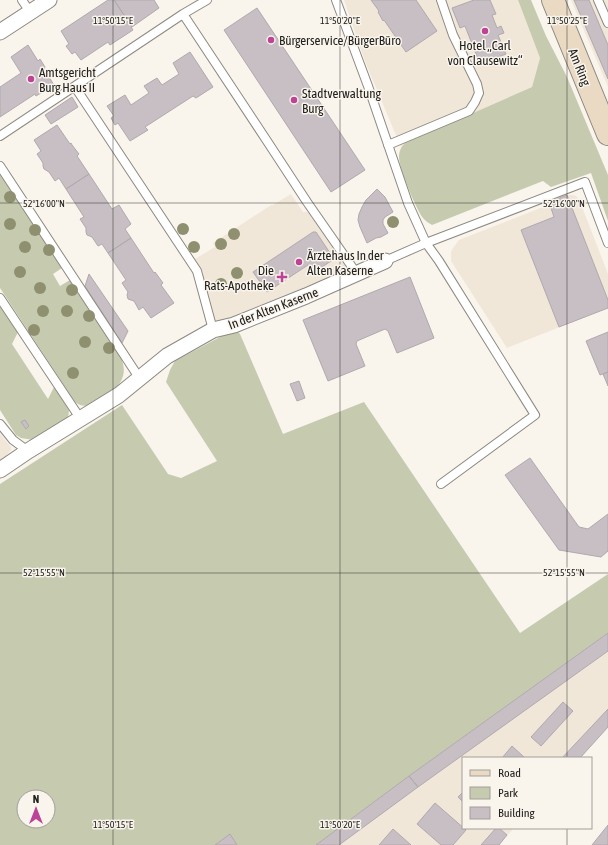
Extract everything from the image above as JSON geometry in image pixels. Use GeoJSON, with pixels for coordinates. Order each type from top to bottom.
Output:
{"type":"FeatureCollection","features":[{"type":"Feature","properties":{"kind":"main road","name":"Am Ring"},"geometry":{"type":"LineString","coordinates":[[553,0],[608,134]]}},
{"type":"Feature","properties":{"kind":"street"},"geometry":{"type":"LineString","coordinates":[[0,32],[26,6],[49,0]]}},
{"type":"Feature","properties":{"kind":"street","name":"In der Alten Kaserne"},"geometry":{"type":"LineString","coordinates":[[0,470],[80,418],[119,395],[167,356],[213,330],[234,325],[254,317],[385,261]]}},
{"type":"Feature","properties":{"kind":"lane"},"geometry":{"type":"LineString","coordinates":[[0,136],[183,14],[207,0]]}},
{"type":"Feature","properties":{"kind":"lane"},"geometry":{"type":"LineString","coordinates":[[336,0],[368,86],[408,203],[426,243],[444,268],[535,415],[441,484]]}},
{"type":"Feature","properties":{"kind":"lane"},"geometry":{"type":"LineString","coordinates":[[388,145],[469,111],[479,93],[477,84],[453,34],[441,0]]}},
{"type":"Feature","properties":{"kind":"lane"},"geometry":{"type":"LineString","coordinates":[[598,0],[608,23]]}},
{"type":"Feature","properties":{"kind":"lane"},"geometry":{"type":"LineString","coordinates":[[183,14],[307,202],[357,274]]}},
{"type":"Feature","properties":{"kind":"lane"},"geometry":{"type":"LineString","coordinates":[[75,87],[197,272],[213,330]]}},
{"type":"Feature","properties":{"kind":"lane"},"geometry":{"type":"LineString","coordinates":[[0,166],[140,379]]}},
{"type":"Feature","properties":{"kind":"lane","name":"In der Alten Kaserne"},"geometry":{"type":"LineString","coordinates":[[385,261],[426,243],[585,182],[608,243]]}},
{"type":"Feature","properties":{"kind":"lane"},"geometry":{"type":"LineString","coordinates":[[0,298],[80,418]]}},
{"type":"Feature","properties":{"kind":"lane"},"geometry":{"type":"LineString","coordinates":[[0,424],[13,440],[28,451]]}},
{"type":"Feature","properties":{"kind":"shaded area"},"geometry":{"type":"Polygon","coordinates":[[[344,0],[518,0],[540,58],[532,87],[405,143],[401,147],[366,64],[344,0]]]}},
{"type":"Feature","properties":{"kind":"shaded area"},"geometry":{"type":"Polygon","coordinates":[[[571,0],[608,0],[608,87],[580,21],[571,0]]]}},
{"type":"Feature","properties":{"kind":"shaded area"},"geometry":{"type":"Polygon","coordinates":[[[291,194],[303,212],[308,212],[347,266],[347,269],[214,324],[202,275],[195,259],[215,247],[213,243],[271,205],[291,194]]]}},
{"type":"Feature","properties":{"kind":"shaded area"},"geometry":{"type":"Polygon","coordinates":[[[567,195],[576,196],[579,199],[608,274],[608,308],[507,348],[451,261],[451,252],[459,240],[548,205],[547,203],[567,195]]]}},
{"type":"Feature","properties":{"kind":"shaded area"},"geometry":{"type":"Polygon","coordinates":[[[0,434],[11,447],[11,450],[0,463],[0,434]]]}},
{"type":"Feature","properties":{"kind":"shaded area"},"geometry":{"type":"Polygon","coordinates":[[[608,633],[608,727],[581,757],[462,757],[462,829],[513,829],[499,845],[316,845],[608,633]]]}},
{"type":"Feature","properties":{"kind":"green space"},"geometry":{"type":"Polygon","coordinates":[[[518,0],[531,0],[546,36],[567,77],[608,175],[608,221],[591,173],[551,187],[543,181],[432,225],[423,218],[408,188],[400,162],[400,149],[405,143],[532,87],[540,58],[518,0]]]}},
{"type":"Feature","properties":{"kind":"green space"},"geometry":{"type":"Polygon","coordinates":[[[0,174],[62,268],[53,274],[60,286],[70,280],[121,357],[124,371],[119,384],[109,393],[90,405],[83,406],[75,402],[0,288],[0,174]]]}},
{"type":"Feature","properties":{"kind":"green space"},"geometry":{"type":"Polygon","coordinates":[[[0,305],[18,332],[12,344],[48,399],[54,387],[69,410],[68,418],[33,440],[21,438],[16,435],[0,410],[0,305]]]}},
{"type":"Feature","properties":{"kind":"green space"},"geometry":{"type":"Polygon","coordinates":[[[235,329],[240,334],[283,434],[364,402],[520,633],[608,574],[608,633],[316,845],[0,845],[0,484],[122,405],[168,474],[181,478],[217,461],[166,382],[175,361],[235,329]]]}},
{"type":"Feature","properties":{"kind":"building"},"geometry":{"type":"Polygon","coordinates":[[[108,0],[114,0],[133,30],[110,45],[108,42],[81,60],[75,52],[72,54],[66,46],[69,44],[61,31],[108,0]]]}},
{"type":"Feature","properties":{"kind":"building"},"geometry":{"type":"Polygon","coordinates":[[[114,0],[154,0],[159,8],[132,27],[114,0]]]}},
{"type":"Feature","properties":{"kind":"building"},"geometry":{"type":"Polygon","coordinates":[[[371,0],[416,0],[437,31],[406,52],[384,20],[383,21],[378,12],[379,11],[371,0]]]}},
{"type":"Feature","properties":{"kind":"building","name":"Hotel „Carl von Clausewitz“"},"geometry":{"type":"Polygon","coordinates":[[[474,0],[490,0],[496,14],[492,15],[497,28],[501,26],[504,33],[498,35],[506,54],[480,64],[465,26],[460,28],[452,8],[474,0]]]}},
{"type":"Feature","properties":{"kind":"building"},"geometry":{"type":"Polygon","coordinates":[[[574,0],[589,0],[608,45],[608,79],[574,0]]]}},
{"type":"Feature","properties":{"kind":"building","name":"Stadtverwaltung Burg"},"geometry":{"type":"Polygon","coordinates":[[[257,8],[365,170],[331,192],[224,30],[257,8]]]}},
{"type":"Feature","properties":{"kind":"building","name":"Amtsgericht Burg Haus II"},"geometry":{"type":"Polygon","coordinates":[[[28,45],[38,61],[40,59],[45,67],[44,69],[54,85],[36,96],[35,94],[0,117],[0,87],[21,73],[11,57],[28,45]]]}},
{"type":"Feature","properties":{"kind":"building"},"geometry":{"type":"Polygon","coordinates":[[[190,52],[213,87],[196,98],[193,96],[145,127],[148,130],[130,141],[118,123],[115,125],[111,118],[114,116],[107,106],[125,95],[131,105],[149,93],[144,86],[157,78],[162,85],[179,74],[173,63],[190,52]]]}},
{"type":"Feature","properties":{"kind":"building"},"geometry":{"type":"Polygon","coordinates":[[[72,97],[78,107],[51,124],[45,115],[72,97]]]}},
{"type":"Feature","properties":{"kind":"building"},"geometry":{"type":"Polygon","coordinates":[[[57,125],[79,154],[77,156],[89,174],[66,189],[59,178],[55,181],[49,172],[44,169],[43,163],[37,154],[41,151],[34,140],[57,125]]]}},
{"type":"Feature","properties":{"kind":"building"},"geometry":{"type":"Polygon","coordinates":[[[89,174],[112,209],[119,205],[131,224],[125,229],[131,238],[108,253],[102,244],[98,246],[92,237],[87,235],[86,228],[80,219],[84,217],[66,189],[89,174]]]}},
{"type":"Feature","properties":{"kind":"building"},"geometry":{"type":"Polygon","coordinates":[[[377,189],[385,197],[393,212],[383,220],[383,224],[388,233],[367,243],[358,220],[359,214],[366,200],[377,189]]]}},
{"type":"Feature","properties":{"kind":"building"},"geometry":{"type":"Polygon","coordinates":[[[567,195],[608,300],[608,308],[559,327],[521,230],[554,217],[551,208],[549,208],[547,203],[567,195]]]}},
{"type":"Feature","properties":{"kind":"building","name":"Ärztehaus In der Alten Kaserne"},"geometry":{"type":"Polygon","coordinates":[[[313,232],[316,232],[334,259],[313,273],[308,265],[267,292],[253,272],[313,232]]]}},
{"type":"Feature","properties":{"kind":"building"},"geometry":{"type":"Polygon","coordinates":[[[131,238],[154,273],[155,272],[163,283],[161,285],[174,303],[151,318],[143,307],[139,310],[134,301],[128,299],[128,292],[122,283],[126,280],[108,253],[131,238]]]}},
{"type":"Feature","properties":{"kind":"building"},"geometry":{"type":"Polygon","coordinates":[[[89,274],[128,331],[122,343],[85,286],[89,274]]]}},
{"type":"Feature","properties":{"kind":"building"},"geometry":{"type":"Polygon","coordinates":[[[410,277],[434,338],[397,353],[388,331],[385,329],[357,341],[356,344],[365,366],[328,381],[303,320],[410,277]]]}},
{"type":"Feature","properties":{"kind":"building"},"geometry":{"type":"Polygon","coordinates":[[[608,332],[608,372],[600,375],[586,341],[608,332]]]}},
{"type":"Feature","properties":{"kind":"building"},"geometry":{"type":"Polygon","coordinates":[[[608,372],[608,386],[603,374],[608,372]]]}},
{"type":"Feature","properties":{"kind":"building"},"geometry":{"type":"Polygon","coordinates":[[[299,381],[305,398],[297,401],[290,384],[299,381]]]}},
{"type":"Feature","properties":{"kind":"building"},"geometry":{"type":"Polygon","coordinates":[[[25,420],[29,426],[26,429],[21,422],[25,420]]]}},
{"type":"Feature","properties":{"kind":"building"},"geometry":{"type":"Polygon","coordinates":[[[530,458],[579,527],[588,529],[608,514],[608,551],[601,557],[559,550],[505,475],[530,458]]]}},
{"type":"Feature","properties":{"kind":"building"},"geometry":{"type":"Polygon","coordinates":[[[608,633],[608,651],[418,787],[409,776],[608,633]]]}},
{"type":"Feature","properties":{"kind":"building"},"geometry":{"type":"Polygon","coordinates":[[[563,702],[573,711],[541,746],[531,737],[563,702]]]}},
{"type":"Feature","properties":{"kind":"building"},"geometry":{"type":"Polygon","coordinates":[[[608,709],[608,727],[581,757],[563,757],[608,709]]]}},
{"type":"Feature","properties":{"kind":"building"},"geometry":{"type":"Polygon","coordinates":[[[512,746],[524,757],[503,757],[512,746]]]}},
{"type":"Feature","properties":{"kind":"building"},"geometry":{"type":"Polygon","coordinates":[[[409,776],[418,787],[339,845],[316,845],[409,776]]]}},
{"type":"Feature","properties":{"kind":"building"},"geometry":{"type":"Polygon","coordinates":[[[462,793],[462,801],[458,797],[462,793]]]}},
{"type":"Feature","properties":{"kind":"building"},"geometry":{"type":"Polygon","coordinates":[[[435,803],[462,827],[462,829],[466,830],[453,845],[441,845],[417,824],[435,803]]]}},
{"type":"Feature","properties":{"kind":"building"},"geometry":{"type":"Polygon","coordinates":[[[608,825],[608,845],[592,845],[608,825]]]}},
{"type":"Feature","properties":{"kind":"building"},"geometry":{"type":"Polygon","coordinates":[[[393,829],[411,845],[379,845],[393,829]]]}},
{"type":"Feature","properties":{"kind":"building"},"geometry":{"type":"Polygon","coordinates":[[[495,829],[500,829],[507,835],[499,845],[481,845],[495,829]]]}},
{"type":"Feature","properties":{"kind":"building"},"geometry":{"type":"Polygon","coordinates":[[[230,834],[237,845],[215,845],[230,834]]]}},
{"type":"Feature","properties":{"kind":"place","name":"Hotel „Carl von Clausewitz“"},"geometry":{"type":"Point","coordinates":[485,31]}},
{"type":"Feature","properties":{"kind":"place","name":"Bürgerservice/BürgerBüro"},"geometry":{"type":"Point","coordinates":[271,40]}},
{"type":"Feature","properties":{"kind":"place","name":"Amtsgericht Burg Haus II"},"geometry":{"type":"Point","coordinates":[31,79]}},
{"type":"Feature","properties":{"kind":"place","name":"Stadtverwaltung Burg"},"geometry":{"type":"Point","coordinates":[294,100]}},
{"type":"Feature","properties":{"kind":"place","name":"Ärztehaus In der Alten Kaserne"},"geometry":{"type":"Point","coordinates":[299,262]}},
{"type":"Feature","properties":{"kind":"place","name":"Die Rats-Apotheke"},"geometry":{"type":"Point","coordinates":[282,277]}}]}
